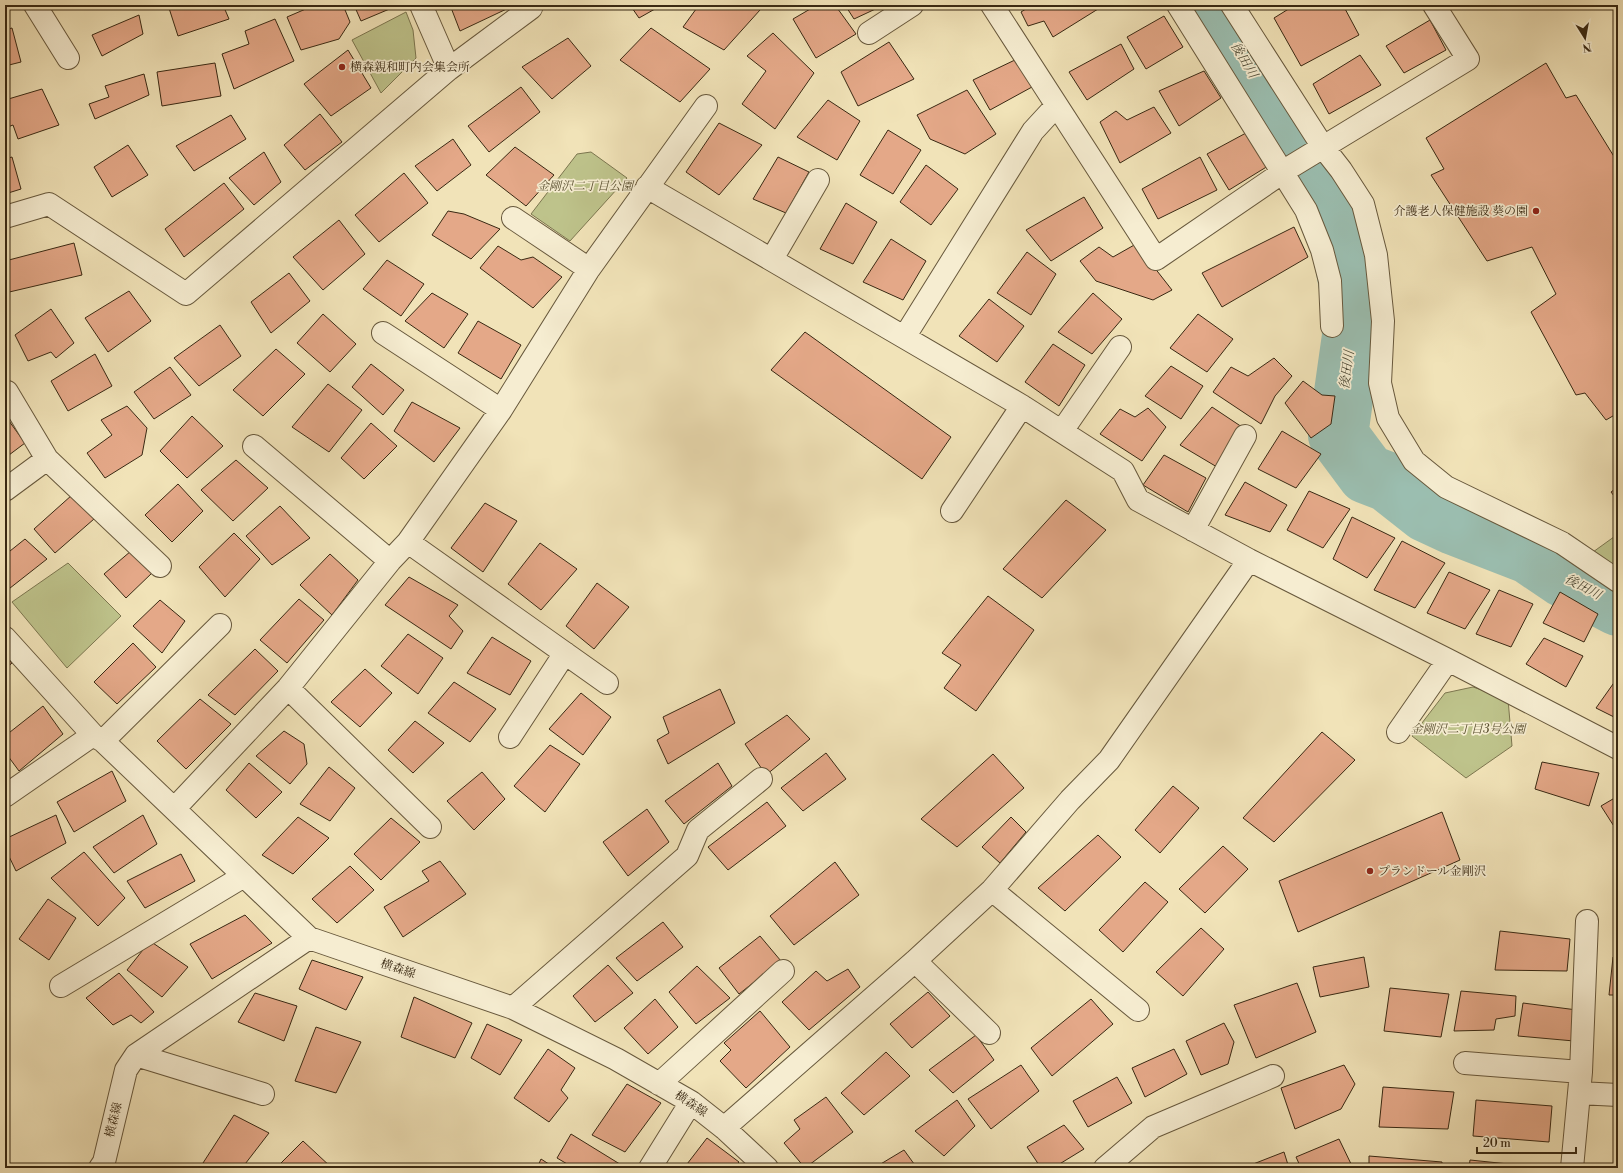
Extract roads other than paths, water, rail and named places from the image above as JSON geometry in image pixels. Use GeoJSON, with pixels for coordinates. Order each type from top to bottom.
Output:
{"type":"FeatureCollection","features":[{"type":"Feature","properties":{"kind":"street"},"geometry":{"type":"LineString","coordinates":[[35,5],[68,58]]}},
{"type":"Feature","properties":{"kind":"street"},"geometry":{"type":"LineString","coordinates":[[421,5],[449,69]]}},
{"type":"Feature","properties":{"kind":"street"},"geometry":{"type":"LineString","coordinates":[[5,217],[49,204],[186,294],[449,69],[531,8],[530,5]]}},
{"type":"Feature","properties":{"kind":"street"},"geometry":{"type":"LineString","coordinates":[[869,33],[912,5]]}},
{"type":"Feature","properties":{"kind":"street"},"geometry":{"type":"LineString","coordinates":[[992,5],[1156,259],[1287,170],[1468,59],[1434,5]]}},
{"type":"Feature","properties":{"kind":"street"},"geometry":{"type":"LineString","coordinates":[[1178,5],[1287,170],[1306,210],[1322,250],[1330,281],[1332,326]]}},
{"type":"Feature","properties":{"kind":"street"},"geometry":{"type":"LineString","coordinates":[[1232,5],[1318,151],[1342,170],[1363,204],[1376,255],[1383,314],[1380,383],[1388,418],[1414,461],[1446,487],[1562,543],[1618,581]]}},
{"type":"Feature","properties":{"kind":"street"},"geometry":{"type":"LineString","coordinates":[[174,808],[288,688],[390,561],[408,542],[500,410],[589,269],[706,106]]}},
{"type":"Feature","properties":{"kind":"street"},"geometry":{"type":"LineString","coordinates":[[904,336],[1033,131],[1056,106]]}},
{"type":"Feature","properties":{"kind":"street"},"geometry":{"type":"LineString","coordinates":[[772,259],[818,180]]}},
{"type":"Feature","properties":{"kind":"street"},"geometry":{"type":"LineString","coordinates":[[647,187],[904,336],[1062,431],[1123,470],[1138,500],[1249,560],[1448,660],[1618,748]]}},
{"type":"Feature","properties":{"kind":"street"},"geometry":{"type":"LineString","coordinates":[[513,218],[589,269]]}},
{"type":"Feature","properties":{"kind":"street"},"geometry":{"type":"LineString","coordinates":[[382,333],[500,410]]}},
{"type":"Feature","properties":{"kind":"street"},"geometry":{"type":"LineString","coordinates":[[1062,431],[1120,347]]}},
{"type":"Feature","properties":{"kind":"street"},"geometry":{"type":"LineString","coordinates":[[7,392],[47,459],[160,566]]}},
{"type":"Feature","properties":{"kind":"street"},"geometry":{"type":"LineString","coordinates":[[952,511],[1022,406]]}},
{"type":"Feature","properties":{"kind":"street"},"geometry":{"type":"LineString","coordinates":[[1193,530],[1245,436]]}},
{"type":"Feature","properties":{"kind":"street"},"geometry":{"type":"LineString","coordinates":[[254,446],[390,561]]}},
{"type":"Feature","properties":{"kind":"street"},"geometry":{"type":"LineString","coordinates":[[5,490],[47,459]]}},
{"type":"Feature","properties":{"kind":"street"},"geometry":{"type":"LineString","coordinates":[[408,542],[607,683]]}},
{"type":"Feature","properties":{"kind":"street"},"geometry":{"type":"LineString","coordinates":[[724,1128],[916,961],[992,890],[1070,800],[1109,760],[1249,560]]}},
{"type":"Feature","properties":{"kind":"street"},"geometry":{"type":"LineString","coordinates":[[5,796],[98,738],[220,625]]}},
{"type":"Feature","properties":{"kind":"street"},"geometry":{"type":"LineString","coordinates":[[5,638],[98,738],[174,808],[309,938]]}},
{"type":"Feature","properties":{"kind":"street"},"geometry":{"type":"LineString","coordinates":[[510,736],[565,653]]}},
{"type":"Feature","properties":{"kind":"street"},"geometry":{"type":"LineString","coordinates":[[1398,732],[1448,660]]}},
{"type":"Feature","properties":{"kind":"street"},"geometry":{"type":"LineString","coordinates":[[288,688],[430,827]]}},
{"type":"Feature","properties":{"kind":"street"},"geometry":{"type":"LineString","coordinates":[[513,1008],[687,856],[698,830],[761,779]]}},
{"type":"Feature","properties":{"kind":"street"},"geometry":{"type":"LineString","coordinates":[[61,986],[244,876]]}},
{"type":"Feature","properties":{"kind":"street"},"geometry":{"type":"LineString","coordinates":[[992,890],[1138,1010]]}},
{"type":"Feature","properties":{"kind":"street"},"geometry":{"type":"LineString","coordinates":[[1572,1168],[1581,1072],[1587,921]]}},
{"type":"Feature","properties":{"kind":"street","name":"横森線"},"geometry":{"type":"LineString","coordinates":[[104,1166],[126,1070],[136,1055],[309,938],[513,1008],[616,1059],[691,1102],[724,1128],[766,1168]]}},
{"type":"Feature","properties":{"kind":"street"},"geometry":{"type":"LineString","coordinates":[[916,961],[989,1033]]}},
{"type":"Feature","properties":{"kind":"street"},"geometry":{"type":"LineString","coordinates":[[659,1084],[783,971]]}},
{"type":"Feature","properties":{"kind":"street"},"geometry":{"type":"LineString","coordinates":[[136,1055],[263,1094]]}},
{"type":"Feature","properties":{"kind":"street"},"geometry":{"type":"LineString","coordinates":[[1465,1063],[1581,1072]]}},
{"type":"Feature","properties":{"kind":"street"},"geometry":{"type":"LineString","coordinates":[[1105,1168],[1153,1127],[1273,1076]]}},
{"type":"Feature","properties":{"kind":"street"},"geometry":{"type":"LineString","coordinates":[[1579,1094],[1618,1095]]}},
{"type":"Feature","properties":{"kind":"street"},"geometry":{"type":"LineString","coordinates":[[650,1168],[691,1102]]}},
{"type":"Feature","properties":{"kind":"waterway","name":"後田川"},"geometry":{"type":"LineString","coordinates":[[1211,5],[1321,189],[1341,244],[1350,292],[1352,336],[1338,435],[1367,474],[1388,482],[1426,512],[1454,525],[1529,554],[1563,577],[1618,606]]}},
{"type":"Feature","properties":{"kind":"place","name":"横森親和町内会集会所"},"geometry":{"type":"Point","coordinates":[342,67]}},
{"type":"Feature","properties":{"kind":"place","name":"介護老人保健施設 葵の園"},"geometry":{"type":"Point","coordinates":[1536,211]}},
{"type":"Feature","properties":{"kind":"place","name":"プランドール金剛沢"},"geometry":{"type":"Point","coordinates":[1370,871]}},
{"type":"Feature","properties":{"kind":"park label","name":"金剛沢二丁目公園"},"geometry":{"type":"Point","coordinates":[585,186]}},
{"type":"Feature","properties":{"kind":"park label","name":"金剛沢二丁目3号公園"},"geometry":{"type":"Point","coordinates":[1468,729]}}]}
